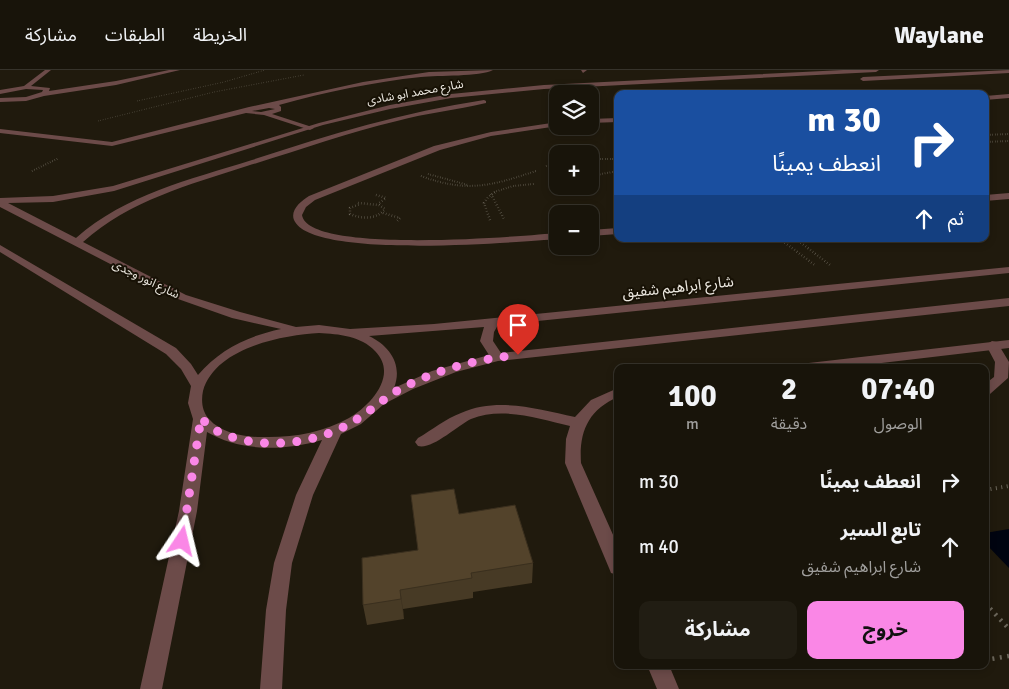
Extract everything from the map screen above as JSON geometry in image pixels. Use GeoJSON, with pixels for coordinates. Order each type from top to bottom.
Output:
{"type":"FeatureCollection","features":[{"type":"Feature","properties":{"kind":"street"},"geometry":{"type":"LineString","coordinates":[[26,87],[48,70]]}},
{"type":"Feature","properties":{"kind":"street"},"geometry":{"type":"LineString","coordinates":[[0,100],[12,100],[116,83],[177,70]]}},
{"type":"Feature","properties":{"kind":"street"},"geometry":{"type":"LineString","coordinates":[[0,131],[91,144],[112,144],[247,111],[256,107],[270,106],[351,86],[458,70]]}},
{"type":"Feature","properties":{"kind":"street"},"geometry":{"type":"LineString","coordinates":[[449,72],[490,70]]}},
{"type":"Feature","properties":{"kind":"street","name":"شارع محمد ابو شادى"},"geometry":{"type":"LineString","coordinates":[[0,202],[53,200],[130,184],[321,124],[405,104],[512,89],[876,70]]}},
{"type":"Feature","properties":{"kind":"street"},"geometry":{"type":"LineString","coordinates":[[852,79],[1009,71]]}},
{"type":"Feature","properties":{"kind":"street"},"geometry":{"type":"LineString","coordinates":[[0,92],[26,87],[48,89],[43,94]]}},
{"type":"Feature","properties":{"kind":"street"},"geometry":{"type":"LineString","coordinates":[[989,98],[1009,96]]}},
{"type":"Feature","properties":{"kind":"street","name":"شارع محمد ابو شادى"},"geometry":{"type":"LineString","coordinates":[[76,243],[102,220],[120,209],[156,194],[389,119],[462,105],[520,98]]}},
{"type":"Feature","properties":{"kind":"street"},"geometry":{"type":"LineString","coordinates":[[0,109],[12,100]]}},
{"type":"Feature","properties":{"kind":"street"},"geometry":{"type":"LineString","coordinates":[[270,106],[278,107],[279,110],[321,124]]}},
{"type":"Feature","properties":{"kind":"street"},"geometry":{"type":"LineString","coordinates":[[247,111],[252,114],[266,114],[279,110]]}},
{"type":"Feature","properties":{"kind":"street"},"geometry":{"type":"LineString","coordinates":[[266,114],[310,128]]}},
{"type":"Feature","properties":{"kind":"street"},"geometry":{"type":"LineString","coordinates":[[599,121],[614,120]]}},
{"type":"Feature","properties":{"kind":"street"},"geometry":{"type":"LineString","coordinates":[[549,125],[520,129],[437,148],[312,198],[302,205],[298,212],[298,220],[305,227],[316,232],[380,242],[440,245],[549,237]]}},
{"type":"Feature","properties":{"kind":"street"},"geometry":{"type":"LineString","coordinates":[[130,184],[156,194]]}},
{"type":"Feature","properties":{"kind":"street"},"geometry":{"type":"LineString","coordinates":[[989,198],[1009,196]]}},
{"type":"Feature","properties":{"kind":"street","name":"شارع انور وجدى"},"geometry":{"type":"LineString","coordinates":[[0,202],[182,297],[236,315],[302,330]]}},
{"type":"Feature","properties":{"kind":"street"},"geometry":{"type":"LineString","coordinates":[[599,232],[614,231]]}},
{"type":"Feature","properties":{"kind":"street"},"geometry":{"type":"LineString","coordinates":[[0,248],[171,351],[186,367],[197,385]]}},
{"type":"Feature","properties":{"kind":"street","name":"شارع ابراهيم شفيق"},"geometry":{"type":"LineString","coordinates":[[350,333],[434,328],[1009,270]]}},
{"type":"Feature","properties":{"kind":"street"},"geometry":{"type":"LineString","coordinates":[[380,401],[390,384],[391,367],[384,353],[370,341],[350,333],[335,330],[302,330],[275,334],[250,342],[227,354],[209,368],[197,385],[195,396],[196,408],[201,418],[217,432],[241,440],[256,442],[272,443],[304,440],[335,431],[368,412],[380,401],[407,385],[466,363],[498,357],[1009,302]]}},
{"type":"Feature","properties":{"kind":"street"},"geometry":{"type":"LineString","coordinates":[[494,322],[488,328],[485,343],[498,357]]}},
{"type":"Feature","properties":{"kind":"street"},"geometry":{"type":"LineString","coordinates":[[835,364],[1009,344]]}},
{"type":"Feature","properties":{"kind":"street"},"geometry":{"type":"LineString","coordinates":[[989,388],[1001,378],[1002,362],[992,346]]}},
{"type":"Feature","properties":{"kind":"street"},"geometry":{"type":"LineString","coordinates":[[614,394],[596,403],[584,414],[574,428],[571,445],[573,463],[614,559]]}},
{"type":"Feature","properties":{"kind":"street"},"geometry":{"type":"LineString","coordinates":[[423,442],[473,413],[494,409],[514,409],[579,423]]}},
{"type":"Feature","properties":{"kind":"street"},"geometry":{"type":"LineString","coordinates":[[151,689],[186,519],[201,418]]}},
{"type":"Feature","properties":{"kind":"street"},"geometry":{"type":"LineString","coordinates":[[271,689],[275,624],[283,564],[297,513],[314,469],[335,431]]}},
{"type":"Feature","properties":{"kind":"street"},"geometry":{"type":"LineString","coordinates":[[660,669],[668,689]]}},
{"type":"Feature","properties":{"kind":"path"},"geometry":{"type":"LineString","coordinates":[[92,123],[214,92],[310,73]]}},
{"type":"Feature","properties":{"kind":"path"},"geometry":{"type":"LineString","coordinates":[[989,135],[1009,134]]}},
{"type":"Feature","properties":{"kind":"path"},"geometry":{"type":"LineString","coordinates":[[989,142],[1009,141]]}},
{"type":"Feature","properties":{"kind":"path"},"geometry":{"type":"LineString","coordinates":[[599,159],[614,159]]}},
{"type":"Feature","properties":{"kind":"path"},"geometry":{"type":"LineString","coordinates":[[393,166],[453,186],[471,186],[498,182],[536,171]]}},
{"type":"Feature","properties":{"kind":"path"},"geometry":{"type":"LineString","coordinates":[[393,166],[471,186]]}},
{"type":"Feature","properties":{"kind":"path"},"geometry":{"type":"LineString","coordinates":[[599,175],[614,172]]}},
{"type":"Feature","properties":{"kind":"path"},"geometry":{"type":"LineString","coordinates":[[500,241],[484,207],[486,198],[502,189],[534,184]]}},
{"type":"Feature","properties":{"kind":"path"},"geometry":{"type":"LineString","coordinates":[[491,194],[514,240]]}},
{"type":"Feature","properties":{"kind":"path"},"geometry":{"type":"LineString","coordinates":[[360,204],[378,204],[385,209],[382,213],[372,217],[359,217],[350,214],[350,208],[360,204]]}},
{"type":"Feature","properties":{"kind":"path"},"geometry":{"type":"LineString","coordinates":[[784,242],[816,266]]}},
{"type":"Feature","properties":{"kind":"path"},"geometry":{"type":"LineString","coordinates":[[800,242],[830,265]]}},
{"type":"Feature","properties":{"kind":"path"},"geometry":{"type":"LineString","coordinates":[[989,489],[1009,486]]}},
{"type":"Feature","properties":{"kind":"path"},"geometry":{"type":"LineString","coordinates":[[989,607],[1009,629]]}},
{"type":"Feature","properties":{"kind":"path"},"geometry":{"type":"LineString","coordinates":[[989,659],[1009,656]]}},
{"type":"Feature","properties":{"kind":"shaded area"},"geometry":{"type":"Polygon","coordinates":[[[1009,529],[1009,568],[989,547],[989,532],[1009,529]]]}},
{"type":"Feature","properties":{"kind":"building"},"geometry":{"type":"Polygon","coordinates":[[[454,489],[459,514],[515,505],[533,563],[471,573],[472,578],[400,590],[401,599],[363,605],[362,558],[418,550],[411,495],[454,489]]]}},
{"type":"Feature","properties":{"kind":"route"},"geometry":{"type":"LineString","coordinates":[[182,541],[201,418],[217,432],[241,440],[272,443],[304,440],[335,431],[353,422],[380,401],[407,385],[435,373],[466,363],[518,355]]}}]}
